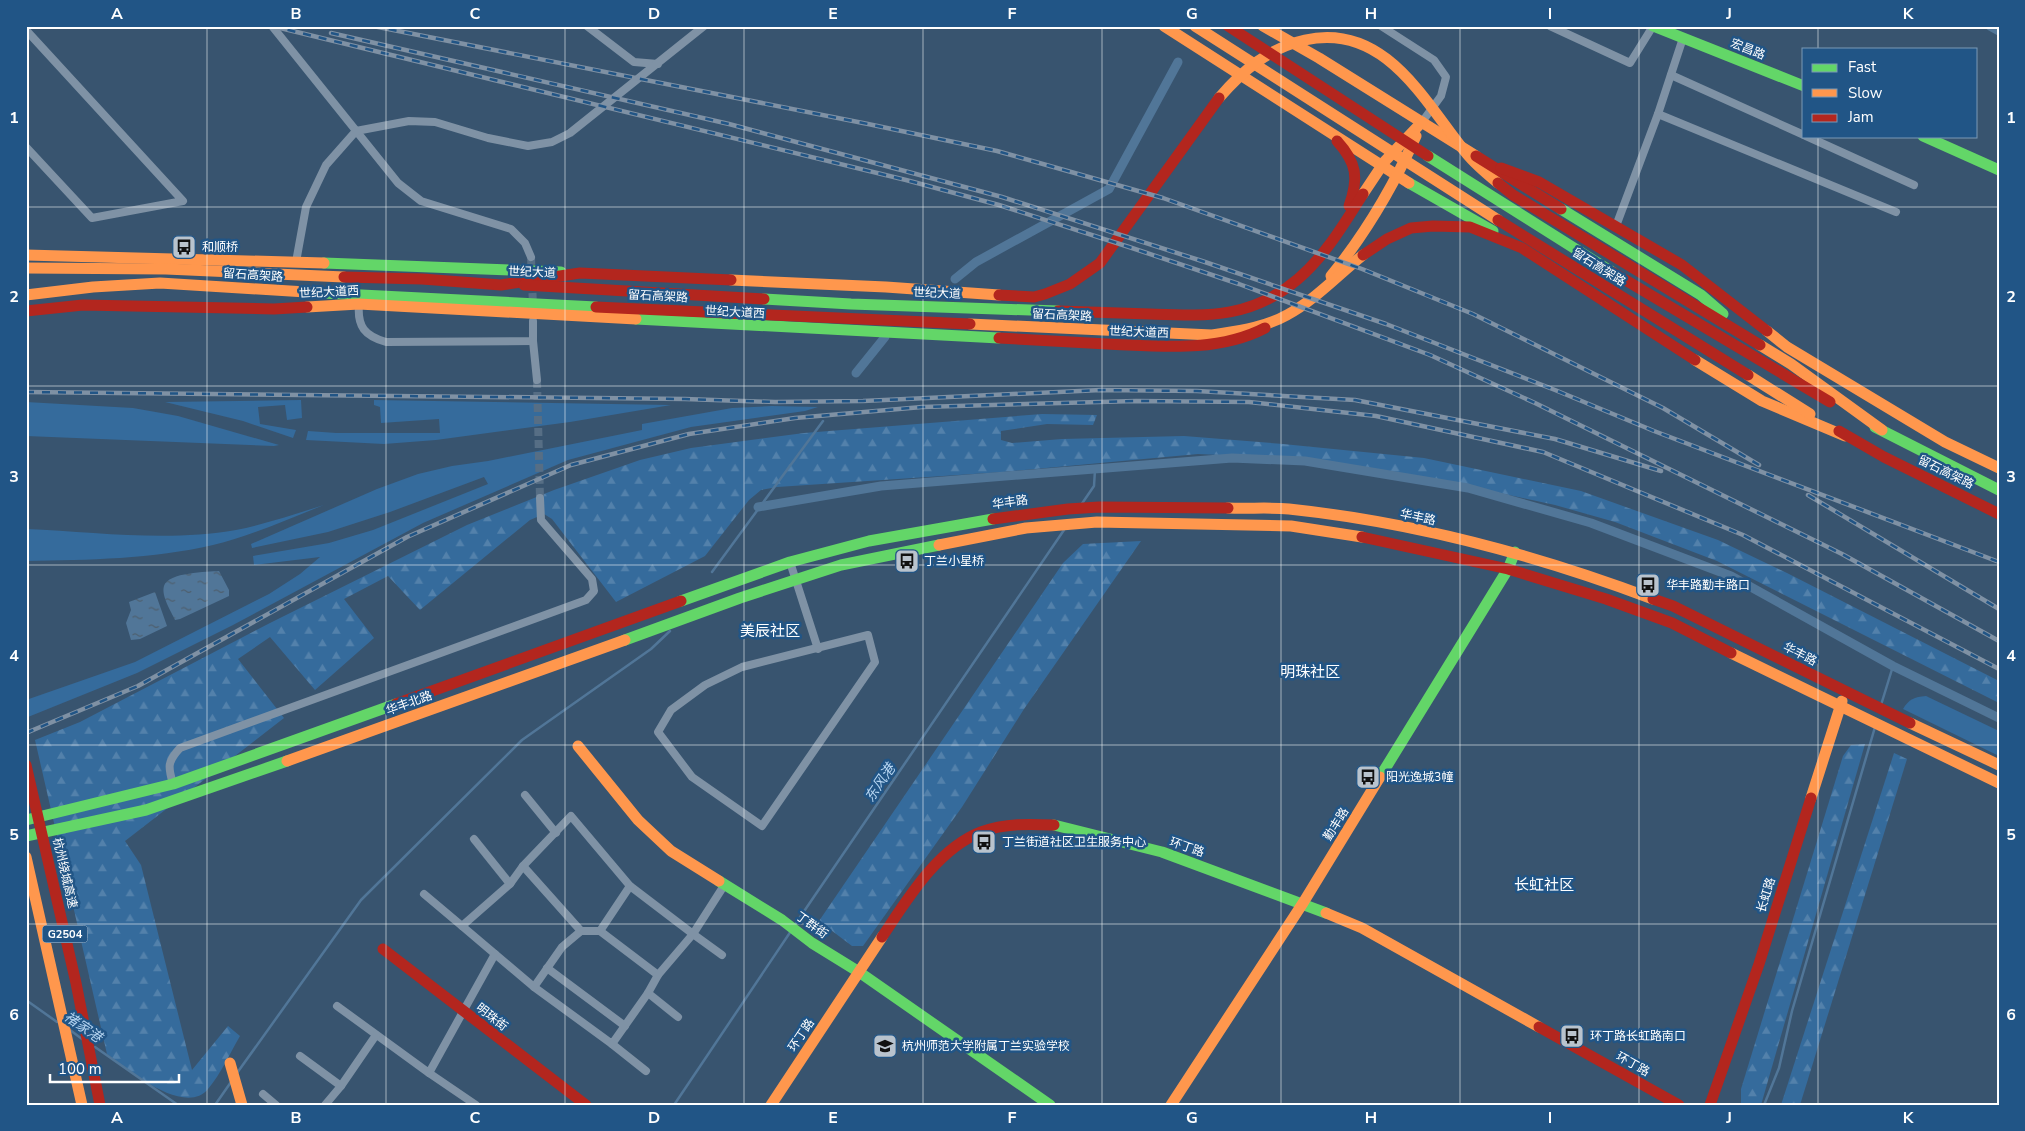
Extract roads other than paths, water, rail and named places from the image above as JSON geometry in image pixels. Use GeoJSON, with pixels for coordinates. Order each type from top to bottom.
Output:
{"type":"FeatureCollection","features":[{"type":"Feature","properties":{"kind":"main road"},"geometry":{"type":"LineString","coordinates":[[1164,26],[1399,176],[1522,248],[1654,335],[1762,401],[1845,436]]}},
{"type":"Feature","properties":{"kind":"main road","name":"留石高架路"},"geometry":{"type":"LineString","coordinates":[[1195,26],[1450,190],[1845,436],[1999,514]]}},
{"type":"Feature","properties":{"kind":"main road","name":"留石高架路"},"geometry":{"type":"LineString","coordinates":[[1228,26],[1651,297],[1882,430],[1999,490]]}},
{"type":"Feature","properties":{"kind":"main road"},"geometry":{"type":"LineString","coordinates":[[1263,26],[1319,58],[1701,295],[1758,344]]}},
{"type":"Feature","properties":{"kind":"main road","name":"宏昌路"},"geometry":{"type":"LineString","coordinates":[[1653,26],[1802,85]]}},
{"type":"Feature","properties":{"kind":"main road"},"geometry":{"type":"LineString","coordinates":[[26,255],[296,262],[580,273],[886,287],[1034,297],[1057,292],[1079,281],[1100,262],[1233,81],[1262,57],[1278,48],[1300,41],[1332,36],[1362,44],[1397,66],[1414,83],[1469,156],[1514,195],[1791,364],[1882,430]]}},
{"type":"Feature","properties":{"kind":"main road"},"geometry":{"type":"LineString","coordinates":[[1341,230],[1382,165],[1422,122]]}},
{"type":"Feature","properties":{"kind":"main road"},"geometry":{"type":"LineString","coordinates":[[1313,298],[1357,245],[1399,176],[1422,122]]}},
{"type":"Feature","properties":{"kind":"main road"},"geometry":{"type":"LineString","coordinates":[[1318,124],[1343,147],[1353,162],[1357,177],[1356,188],[1341,230]]}},
{"type":"Feature","properties":{"kind":"main road"},"geometry":{"type":"LineString","coordinates":[[1927,138],[1999,170]]}},
{"type":"Feature","properties":{"kind":"main road"},"geometry":{"type":"LineString","coordinates":[[1494,166],[1539,182],[1682,265],[1787,348],[1945,442],[1999,468]]}},
{"type":"Feature","properties":{"kind":"main road"},"geometry":{"type":"LineString","coordinates":[[1286,316],[1313,298],[1370,250],[1387,239],[1411,228],[1432,226],[1470,227],[1522,248]]}},
{"type":"Feature","properties":{"kind":"main road","name":"世纪大道"},"geometry":{"type":"LineString","coordinates":[[500,285],[851,304],[1188,315],[1222,314],[1252,307],[1283,292],[1314,265],[1341,230]]}},
{"type":"Feature","properties":{"kind":"main road","name":"留石高架路"},"geometry":{"type":"LineString","coordinates":[[26,268],[166,269],[422,279],[500,285]]}},
{"type":"Feature","properties":{"kind":"main road"},"geometry":{"type":"LineString","coordinates":[[500,285],[580,273]]}},
{"type":"Feature","properties":{"kind":"main road"},"geometry":{"type":"LineString","coordinates":[[624,275],[672,293]]}},
{"type":"Feature","properties":{"kind":"main road","name":"留石高架路"},"geometry":{"type":"LineString","coordinates":[[26,295],[160,282],[289,291],[759,315],[1212,335],[1236,332],[1286,316]]}},
{"type":"Feature","properties":{"kind":"main road"},"geometry":{"type":"LineString","coordinates":[[93,287],[359,304]]}},
{"type":"Feature","properties":{"kind":"main road","name":"世纪大道西"},"geometry":{"type":"LineString","coordinates":[[26,311],[83,305],[274,309],[359,304],[1169,348],[1251,336],[1286,316]]}},
{"type":"Feature","properties":{"kind":"main road","name":"华丰路"},"geometry":{"type":"LineString","coordinates":[[790,562],[869,542],[941,527],[1068,509],[1099,507],[1287,509],[1367,520],[1515,552],[1611,583],[1673,606],[1999,766]]}},
{"type":"Feature","properties":{"kind":"main road"},"geometry":{"type":"LineString","coordinates":[[796,580],[842,565],[1026,528],[1097,522],[1291,526],[1375,539],[1508,569],[1606,599],[1672,623],[1840,707],[1999,783]]}},
{"type":"Feature","properties":{"kind":"main road","name":"勤丰路"},"geometry":{"type":"LineString","coordinates":[[1171,1105],[1303,903],[1508,569],[1515,552]]}},
{"type":"Feature","properties":{"kind":"main road","name":"华丰北路"},"geometry":{"type":"LineString","coordinates":[[26,820],[173,784],[790,562]]}},
{"type":"Feature","properties":{"kind":"main road","name":"华丰北路"},"geometry":{"type":"LineString","coordinates":[[26,836],[146,810],[740,598],[796,580]]}},
{"type":"Feature","properties":{"kind":"main road","name":"长虹路"},"geometry":{"type":"LineString","coordinates":[[1710,1105],[1759,964],[1846,692]]}},
{"type":"Feature","properties":{"kind":"main road","name":"丁群街"},"geometry":{"type":"LineString","coordinates":[[578,746],[638,820],[671,851],[782,920],[812,943],[860,972],[1050,1105]]}},
{"type":"Feature","properties":{"kind":"main road","name":"杭州绕城高速"},"geometry":{"type":"LineString","coordinates":[[26,765],[76,983],[100,1105]]}},
{"type":"Feature","properties":{"kind":"main road","name":"环丁路"},"geometry":{"type":"LineString","coordinates":[[771,1105],[917,885],[948,852],[981,832],[1017,824],[1054,825],[1162,852],[1303,903],[1362,928],[1679,1105]]}},
{"type":"Feature","properties":{"kind":"main road","name":"G2504"},"geometry":{"type":"LineString","coordinates":[[26,857],[82,1105]]}},
{"type":"Feature","properties":{"kind":"main road","name":"明珠街"},"geometry":{"type":"LineString","coordinates":[[383,949],[586,1105]]}},
{"type":"Feature","properties":{"kind":"main road"},"geometry":{"type":"LineString","coordinates":[[230,1065],[242,1105]]}},
{"type":"Feature","properties":{"kind":"street"},"geometry":{"type":"LineString","coordinates":[[272,26],[398,183],[421,201],[512,229],[525,243],[531,257]]}},
{"type":"Feature","properties":{"kind":"street"},"geometry":{"type":"LineString","coordinates":[[587,26],[634,62],[658,64]]}},
{"type":"Feature","properties":{"kind":"street"},"geometry":{"type":"LineString","coordinates":[[296,262],[306,207],[326,165],[356,131],[409,121],[435,122],[488,138],[528,146],[552,142],[570,133],[704,26]]}},
{"type":"Feature","properties":{"kind":"street"},"geometry":{"type":"LineString","coordinates":[[1381,26],[1434,60],[1446,77],[1441,96],[1422,122]]}},
{"type":"Feature","properties":{"kind":"street"},"geometry":{"type":"LineString","coordinates":[[1550,26],[1630,63],[1653,26]]}},
{"type":"Feature","properties":{"kind":"street"},"geometry":{"type":"LineString","coordinates":[[26,30],[183,201],[92,218],[26,147]]}},
{"type":"Feature","properties":{"kind":"street"},"geometry":{"type":"LineString","coordinates":[[1616,226],[1658,114],[1683,38]]}},
{"type":"Feature","properties":{"kind":"street"},"geometry":{"type":"LineString","coordinates":[[1671,75],[1802,135]]}},
{"type":"Feature","properties":{"kind":"street"},"geometry":{"type":"LineString","coordinates":[[1658,114],[1896,212]]}},
{"type":"Feature","properties":{"kind":"street"},"geometry":{"type":"LineString","coordinates":[[1809,138],[1914,186]]}},
{"type":"Feature","properties":{"kind":"street"},"geometry":{"type":"LineString","coordinates":[[359,304],[358,317],[363,329],[373,338],[386,342],[534,341]]}},
{"type":"Feature","properties":{"kind":"street"},"geometry":{"type":"LineString","coordinates":[[534,321],[537,380]]}},
{"type":"Feature","properties":{"kind":"street"},"geometry":{"type":"LineString","coordinates":[[173,784],[168,768],[172,757],[180,748],[586,600],[594,591],[592,579],[541,520],[540,498]]}},
{"type":"Feature","properties":{"kind":"street"},"geometry":{"type":"LineString","coordinates":[[790,562],[818,649]]}},
{"type":"Feature","properties":{"kind":"street"},"geometry":{"type":"LineString","coordinates":[[868,635],[875,662],[762,826],[692,777],[658,732],[671,710],[705,685],[742,667],[818,649],[868,635]]}},
{"type":"Feature","properties":{"kind":"street"},"geometry":{"type":"LineString","coordinates":[[525,795],[556,833]]}},
{"type":"Feature","properties":{"kind":"street"},"geometry":{"type":"LineString","coordinates":[[462,926],[510,884],[523,866],[571,816],[630,886],[722,955]]}},
{"type":"Feature","properties":{"kind":"street"},"geometry":{"type":"LineString","coordinates":[[474,839],[510,884]]}},
{"type":"Feature","properties":{"kind":"street"},"geometry":{"type":"LineString","coordinates":[[523,866],[581,931]]}},
{"type":"Feature","properties":{"kind":"street"},"geometry":{"type":"LineString","coordinates":[[612,1044],[658,976],[693,934],[725,884]]}},
{"type":"Feature","properties":{"kind":"street"},"geometry":{"type":"LineString","coordinates":[[600,931],[630,886]]}},
{"type":"Feature","properties":{"kind":"street"},"geometry":{"type":"LineString","coordinates":[[424,894],[534,987],[646,1071]]}},
{"type":"Feature","properties":{"kind":"street"},"geometry":{"type":"LineString","coordinates":[[534,987],[562,947],[581,931],[600,931],[658,976]]}},
{"type":"Feature","properties":{"kind":"street"},"geometry":{"type":"LineString","coordinates":[[429,1073],[495,954]]}},
{"type":"Feature","properties":{"kind":"street"},"geometry":{"type":"LineString","coordinates":[[546,968],[625,1026]]}},
{"type":"Feature","properties":{"kind":"street"},"geometry":{"type":"LineString","coordinates":[[648,993],[678,1017]]}},
{"type":"Feature","properties":{"kind":"street"},"geometry":{"type":"LineString","coordinates":[[337,1006],[476,1105]]}},
{"type":"Feature","properties":{"kind":"street"},"geometry":{"type":"LineString","coordinates":[[325,1105],[341,1086],[376,1035]]}},
{"type":"Feature","properties":{"kind":"street"},"geometry":{"type":"LineString","coordinates":[[300,1056],[341,1086]]}},
{"type":"Feature","properties":{"kind":"street"},"geometry":{"type":"LineString","coordinates":[[262,1094],[276,1105]]}},
{"type":"Feature","properties":{"kind":"water"},"geometry":{"type":"Polygon","coordinates":[[[219,571],[229,590],[229,596],[175,620],[163,590],[167,581],[180,575],[219,571]]]}},
{"type":"Feature","properties":{"kind":"water"},"geometry":{"type":"Polygon","coordinates":[[[155,592],[167,626],[140,639],[131,640],[126,623],[131,610],[129,602],[155,592]]]}},
{"type":"Feature","properties":{"kind":"waterway"},"geometry":{"type":"LineString","coordinates":[[1990,26],[1999,31]]}},
{"type":"Feature","properties":{"kind":"waterway"},"geometry":{"type":"LineString","coordinates":[[955,279],[976,262],[1109,189],[1178,62]]}},
{"type":"Feature","properties":{"kind":"waterway"},"geometry":{"type":"LineString","coordinates":[[856,373],[885,337]]}},
{"type":"Feature","properties":{"kind":"waterway"},"geometry":{"type":"LineString","coordinates":[[712,572],[823,421]]}},
{"type":"Feature","properties":{"kind":"waterway"},"geometry":{"type":"LineString","coordinates":[[758,507],[881,486],[1232,458],[1305,461],[1468,488],[1591,523],[1731,576],[1893,666],[1999,718]]}},
{"type":"Feature","properties":{"kind":"waterway","name":"东风港"},"geometry":{"type":"LineString","coordinates":[[1081,505],[1094,486],[1095,470]]}},
{"type":"Feature","properties":{"kind":"waterway","name":"东风港"},"geometry":{"type":"LineString","coordinates":[[794,926],[1064,530]]}},
{"type":"Feature","properties":{"kind":"waterway"},"geometry":{"type":"LineString","coordinates":[[237,1073],[361,900],[522,740],[651,649],[670,631]]}},
{"type":"Feature","properties":{"kind":"waterway"},"geometry":{"type":"LineString","coordinates":[[1881,705],[1893,666]]}},
{"type":"Feature","properties":{"kind":"waterway"},"geometry":{"type":"LineString","coordinates":[[1764,1105],[1779,1068],[1792,1011],[1875,727]]}},
{"type":"Feature","properties":{"kind":"waterway","name":"东风港"},"geometry":{"type":"LineString","coordinates":[[674,1105],[791,931]]}},
{"type":"Feature","properties":{"kind":"waterway","name":"褚家港"},"geometry":{"type":"LineString","coordinates":[[26,1000],[57,1022]]}},
{"type":"Feature","properties":{"kind":"waterway","name":"褚家港"},"geometry":{"type":"LineString","coordinates":[[70,1030],[82,1039]]}},
{"type":"Feature","properties":{"kind":"waterway","name":"褚家港"},"geometry":{"type":"LineString","coordinates":[[95,1047],[178,1105]]}},
{"type":"Feature","properties":{"kind":"waterway"},"geometry":{"type":"LineString","coordinates":[[215,1105],[231,1082]]}},
{"type":"Feature","properties":{"kind":"tunnel"},"geometry":{"type":"LineString","coordinates":[[531,257],[533,306]]}},
{"type":"Feature","properties":{"kind":"tunnel"},"geometry":{"type":"LineString","coordinates":[[537,380],[540,498]]}},
{"type":"Feature","properties":{"kind":"railway"},"geometry":{"type":"LineString","coordinates":[[272,26],[906,180],[999,205],[1239,284],[1430,355],[1535,403],[1842,554],[1999,641]]}},
{"type":"Feature","properties":{"kind":"railway"},"geometry":{"type":"LineString","coordinates":[[373,26],[997,151],[1163,198],[1362,269],[1473,314],[1663,408],[1759,465]]}},
{"type":"Feature","properties":{"kind":"railway"},"geometry":{"type":"LineString","coordinates":[[331,33],[729,124],[1002,197],[1202,261],[1386,324],[1654,431],[1999,562]]}},
{"type":"Feature","properties":{"kind":"railway"},"geometry":{"type":"LineString","coordinates":[[26,392],[685,399],[775,402],[863,401],[1101,390],[1197,391],[1355,400],[1555,439],[1661,471]]}},
{"type":"Feature","properties":{"kind":"railway"},"geometry":{"type":"LineString","coordinates":[[26,733],[138,686],[407,537],[571,465],[689,434],[795,418],[922,407],[1136,401],[1249,402],[1376,416],[1543,452],[1743,535],[1999,669]]}},
{"type":"Feature","properties":{"kind":"railway"},"geometry":{"type":"LineString","coordinates":[[1808,495],[1999,609]]}},
{"type":"Feature","properties":{"kind":"place","name":"和顺桥"},"geometry":{"type":"Point","coordinates":[184,247]}},
{"type":"Feature","properties":{"kind":"place","name":"丁兰小星桥"},"geometry":{"type":"Point","coordinates":[907,561]}},
{"type":"Feature","properties":{"kind":"place","name":"华丰路勤丰路口"},"geometry":{"type":"Point","coordinates":[1648,585]}},
{"type":"Feature","properties":{"kind":"place","name":"阳光逸城3幢"},"geometry":{"type":"Point","coordinates":[1368,777]}},
{"type":"Feature","properties":{"kind":"place","name":"丁兰街道社区卫生服务中心"},"geometry":{"type":"Point","coordinates":[984,842]}},
{"type":"Feature","properties":{"kind":"place","name":"环丁路长虹路南口"},"geometry":{"type":"Point","coordinates":[1572,1036]}},
{"type":"Feature","properties":{"kind":"place","name":"杭州师范大学附属丁兰实验学校"},"geometry":{"type":"Point","coordinates":[885,1046]}},
{"type":"Feature","properties":{"kind":"district","name":"美辰社区"},"geometry":{"type":"Point","coordinates":[770,631]}},
{"type":"Feature","properties":{"kind":"district","name":"明珠社区"},"geometry":{"type":"Point","coordinates":[1310,672]}},
{"type":"Feature","properties":{"kind":"district","name":"长虹社区"},"geometry":{"type":"Point","coordinates":[1544,885]}}]}
